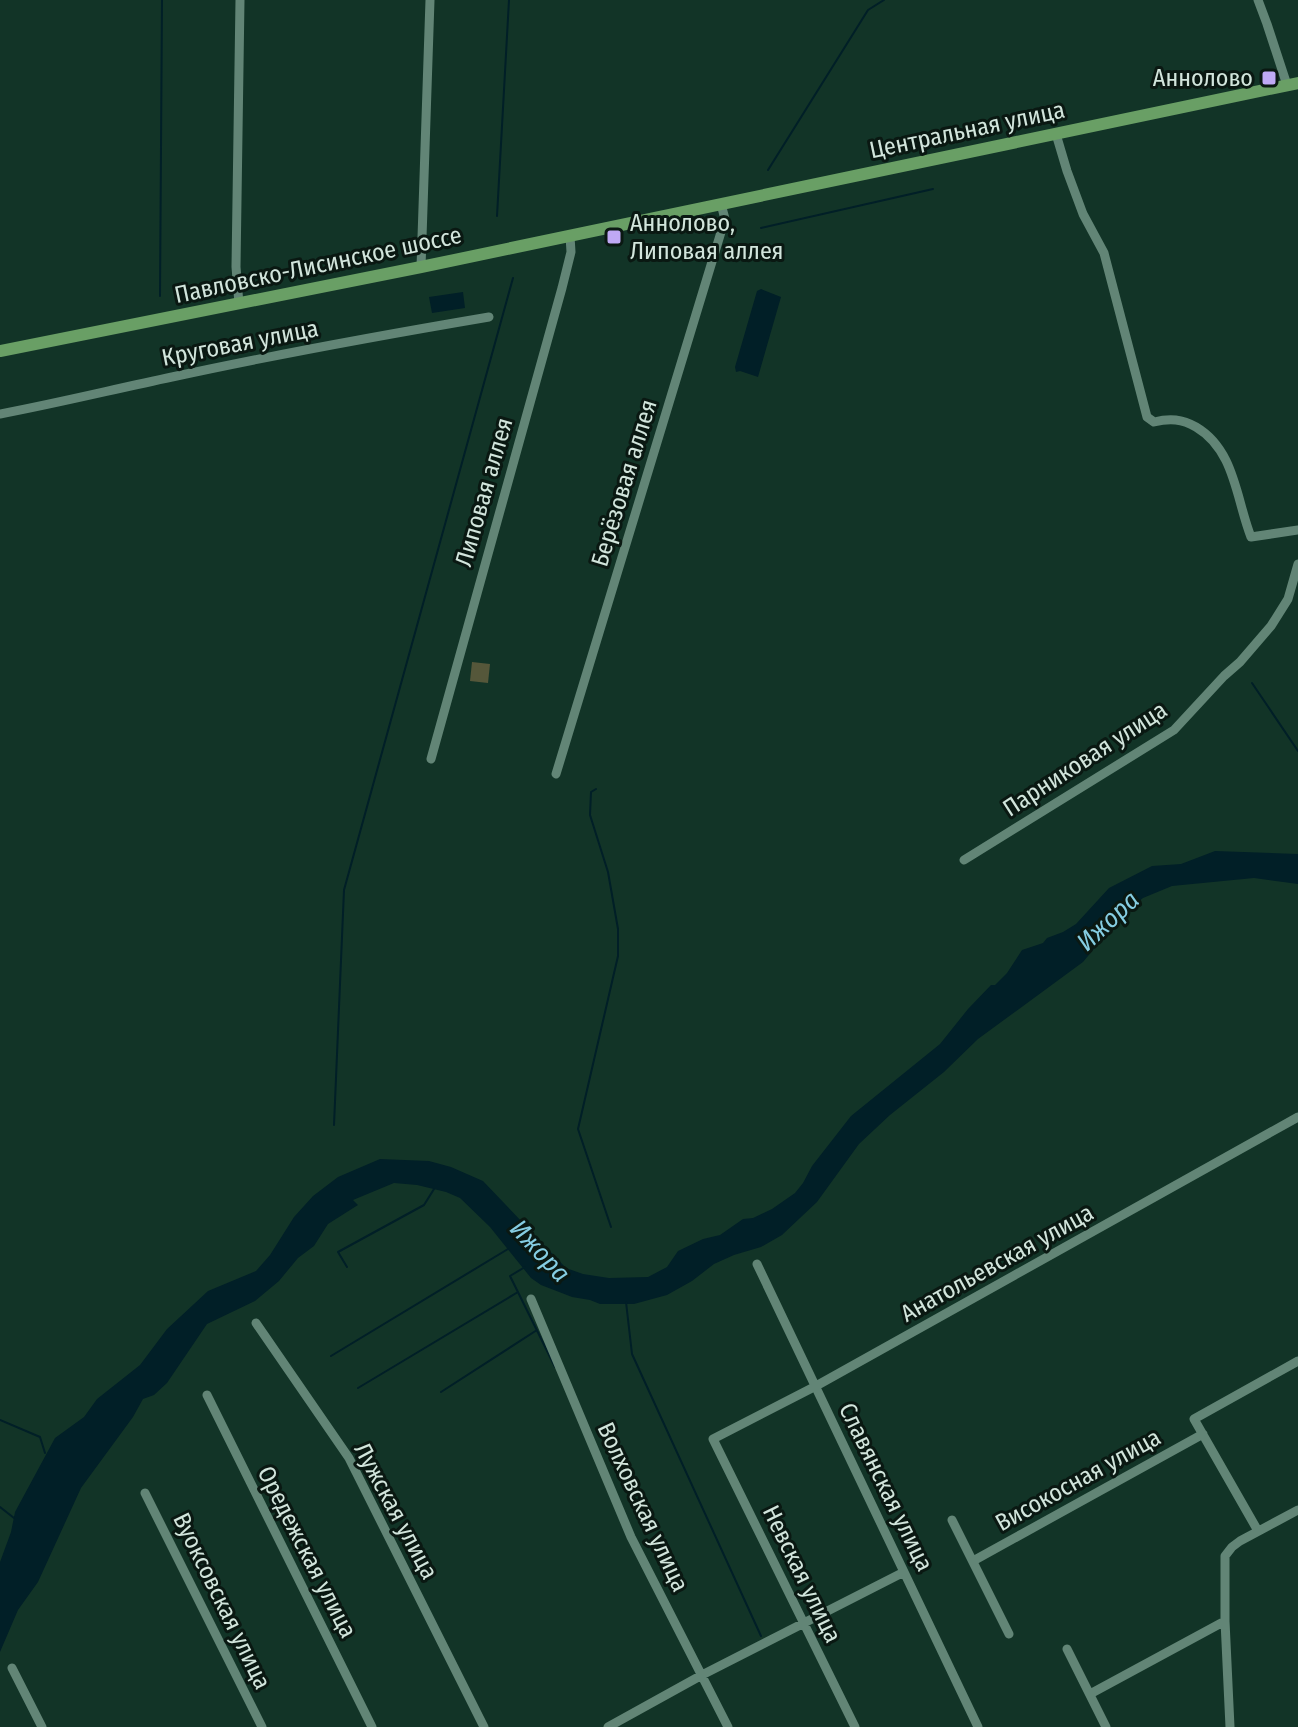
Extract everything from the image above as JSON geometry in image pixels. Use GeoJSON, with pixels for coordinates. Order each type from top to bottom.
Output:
{"type":"FeatureCollection","features":[{"type":"Feature","properties":{"kind":"main road","name":"Центральная улица"},"geometry":{"type":"LineString","coordinates":[[644,220],[1292,84]]}},
{"type":"Feature","properties":{"kind":"main road","name":"Павловско-Лисинское шоссе"},"geometry":{"type":"LineString","coordinates":[[0,351],[644,220]]}},
{"type":"Feature","properties":{"kind":"street"},"geometry":{"type":"LineString","coordinates":[[239,304],[236,267],[240,0]]}},
{"type":"Feature","properties":{"kind":"street"},"geometry":{"type":"LineString","coordinates":[[421,267],[430,0]]}},
{"type":"Feature","properties":{"kind":"street"},"geometry":{"type":"LineString","coordinates":[[1258,0],[1292,84]]}},
{"type":"Feature","properties":{"kind":"street"},"geometry":{"type":"LineString","coordinates":[[1056,134],[1083,214],[1104,253],[1147,417],[1154,422],[1165,419],[1183,421],[1211,439],[1234,478],[1251,537],[1298,530]]}},
{"type":"Feature","properties":{"kind":"street","name":"Берёзовая аллея"},"geometry":{"type":"LineString","coordinates":[[556,774],[725,219],[721,204]]}},
{"type":"Feature","properties":{"kind":"street","name":"Липовая аллея"},"geometry":{"type":"LineString","coordinates":[[431,759],[562,288],[571,252],[570,236]]}},
{"type":"Feature","properties":{"kind":"street","name":"Круговая улица"},"geometry":{"type":"LineString","coordinates":[[0,414],[272,356],[489,317]]}},
{"type":"Feature","properties":{"kind":"street","name":"Парниковая улица"},"geometry":{"type":"LineString","coordinates":[[964,860],[1174,730],[1271,626],[1288,599],[1298,564]]}},
{"type":"Feature","properties":{"kind":"street","name":"Анатольевская улица"},"geometry":{"type":"LineString","coordinates":[[713,1439],[816,1386],[1298,1117]]}},
{"type":"Feature","properties":{"kind":"street","name":"Славянская улица"},"geometry":{"type":"LineString","coordinates":[[757,1264],[978,1727]]}},
{"type":"Feature","properties":{"kind":"street","name":"Волховская улица"},"geometry":{"type":"LineString","coordinates":[[531,1299],[631,1537],[728,1727]]}},
{"type":"Feature","properties":{"kind":"street","name":"Лужская улица"},"geometry":{"type":"LineString","coordinates":[[256,1323],[349,1458],[484,1727]]}},
{"type":"Feature","properties":{"kind":"street"},"geometry":{"type":"LineString","coordinates":[[1258,1531],[1194,1419],[1298,1361]]}},
{"type":"Feature","properties":{"kind":"street","name":"Оредежская улица"},"geometry":{"type":"LineString","coordinates":[[207,1395],[372,1727]]}},
{"type":"Feature","properties":{"kind":"street","name":"Високосная улица"},"geometry":{"type":"LineString","coordinates":[[973,1561],[1203,1434]]}},
{"type":"Feature","properties":{"kind":"street","name":"Невская улица"},"geometry":{"type":"LineString","coordinates":[[713,1439],[855,1727]]}},
{"type":"Feature","properties":{"kind":"street","name":"Вуоксовская улица"},"geometry":{"type":"LineString","coordinates":[[145,1493],[262,1727]]}},
{"type":"Feature","properties":{"kind":"street"},"geometry":{"type":"LineString","coordinates":[[1230,1727],[1225,1556],[1232,1547],[1298,1510]]}},
{"type":"Feature","properties":{"kind":"street"},"geometry":{"type":"LineString","coordinates":[[952,1520],[1009,1634]]}},
{"type":"Feature","properties":{"kind":"street"},"geometry":{"type":"LineString","coordinates":[[608,1727],[702,1675],[904,1572]]}},
{"type":"Feature","properties":{"kind":"street"},"geometry":{"type":"LineString","coordinates":[[1090,1694],[1225,1621]]}},
{"type":"Feature","properties":{"kind":"street"},"geometry":{"type":"LineString","coordinates":[[1067,1649],[1106,1727]]}},
{"type":"Feature","properties":{"kind":"street"},"geometry":{"type":"LineString","coordinates":[[12,1668],[42,1727]]}},
{"type":"Feature","properties":{"kind":"green space"},"geometry":{"type":"Polygon","coordinates":[[[472,662],[490,664],[488,683],[470,681],[472,662]]]}},
{"type":"Feature","properties":{"kind":"water"},"geometry":{"type":"Polygon","coordinates":[[[761,289],[781,297],[758,377],[736,372],[735,367],[757,291],[761,289]]]}},
{"type":"Feature","properties":{"kind":"water"},"geometry":{"type":"Polygon","coordinates":[[[463,292],[465,308],[432,313],[429,297],[463,292]]]}},
{"type":"Feature","properties":{"kind":"water","name":"Ижора"},"geometry":{"type":"Polygon","coordinates":[[[1215,851],[1298,854],[1298,884],[1254,878],[1172,886],[1143,898],[1123,914],[1083,962],[978,1039],[944,1072],[890,1115],[859,1144],[817,1202],[782,1235],[761,1247],[714,1264],[667,1295],[634,1304],[600,1304],[541,1285],[531,1278],[490,1227],[460,1198],[446,1192],[394,1183],[353,1200],[358,1205],[328,1224],[314,1246],[298,1258],[279,1281],[255,1301],[207,1324],[167,1383],[154,1395],[143,1399],[81,1488],[38,1582],[18,1610],[0,1652],[0,1562],[15,1512],[55,1438],[84,1417],[97,1399],[140,1365],[167,1329],[208,1291],[256,1271],[294,1217],[313,1196],[338,1177],[380,1159],[429,1161],[451,1167],[483,1181],[566,1268],[609,1278],[648,1277],[667,1267],[678,1251],[720,1235],[743,1219],[772,1209],[795,1193],[851,1116],[940,1044],[968,1009],[1007,973],[1022,950],[1043,943],[1076,924],[1109,888],[1152,866],[1181,864],[1215,851]]]}},
{"type":"Feature","properties":{"kind":"waterway"},"geometry":{"type":"LineString","coordinates":[[160,296],[162,0]]}},
{"type":"Feature","properties":{"kind":"waterway"},"geometry":{"type":"LineString","coordinates":[[497,216],[509,0]]}},
{"type":"Feature","properties":{"kind":"waterway"},"geometry":{"type":"LineString","coordinates":[[768,170],[868,10],[884,0]]}},
{"type":"Feature","properties":{"kind":"waterway"},"geometry":{"type":"LineString","coordinates":[[761,228],[933,189]]}},
{"type":"Feature","properties":{"kind":"waterway"},"geometry":{"type":"LineString","coordinates":[[334,1125],[344,890],[513,278]]}},
{"type":"Feature","properties":{"kind":"waterway"},"geometry":{"type":"LineString","coordinates":[[1252,683],[1298,751]]}},
{"type":"Feature","properties":{"kind":"waterway"},"geometry":{"type":"LineString","coordinates":[[596,789],[591,792],[590,815],[608,872],[618,929],[618,956],[578,1129],[611,1227]]}},
{"type":"Feature","properties":{"kind":"waterway"},"geometry":{"type":"LineString","coordinates":[[347,1267],[338,1252],[424,1205],[434,1189]]}},
{"type":"Feature","properties":{"kind":"waterway"},"geometry":{"type":"LineString","coordinates":[[331,1356],[508,1249]]}},
{"type":"Feature","properties":{"kind":"waterway"},"geometry":{"type":"LineString","coordinates":[[525,1267],[510,1276],[555,1367]]}},
{"type":"Feature","properties":{"kind":"waterway"},"geometry":{"type":"LineString","coordinates":[[358,1388],[518,1292]]}},
{"type":"Feature","properties":{"kind":"waterway"},"geometry":{"type":"LineString","coordinates":[[626,1302],[632,1354],[761,1636]]}},
{"type":"Feature","properties":{"kind":"waterway"},"geometry":{"type":"LineString","coordinates":[[441,1392],[537,1330]]}},
{"type":"Feature","properties":{"kind":"waterway"},"geometry":{"type":"LineString","coordinates":[[0,1420],[40,1437],[45,1453]]}},
{"type":"Feature","properties":{"kind":"waterway"},"geometry":{"type":"LineString","coordinates":[[0,1507],[14,1518]]}},
{"type":"Feature","properties":{"kind":"place","name":"Аннолово"},"geometry":{"type":"Point","coordinates":[1269,78]}},
{"type":"Feature","properties":{"kind":"place","name":"Аннолово, Липовая аллея"},"geometry":{"type":"Point","coordinates":[614,237]}}]}
